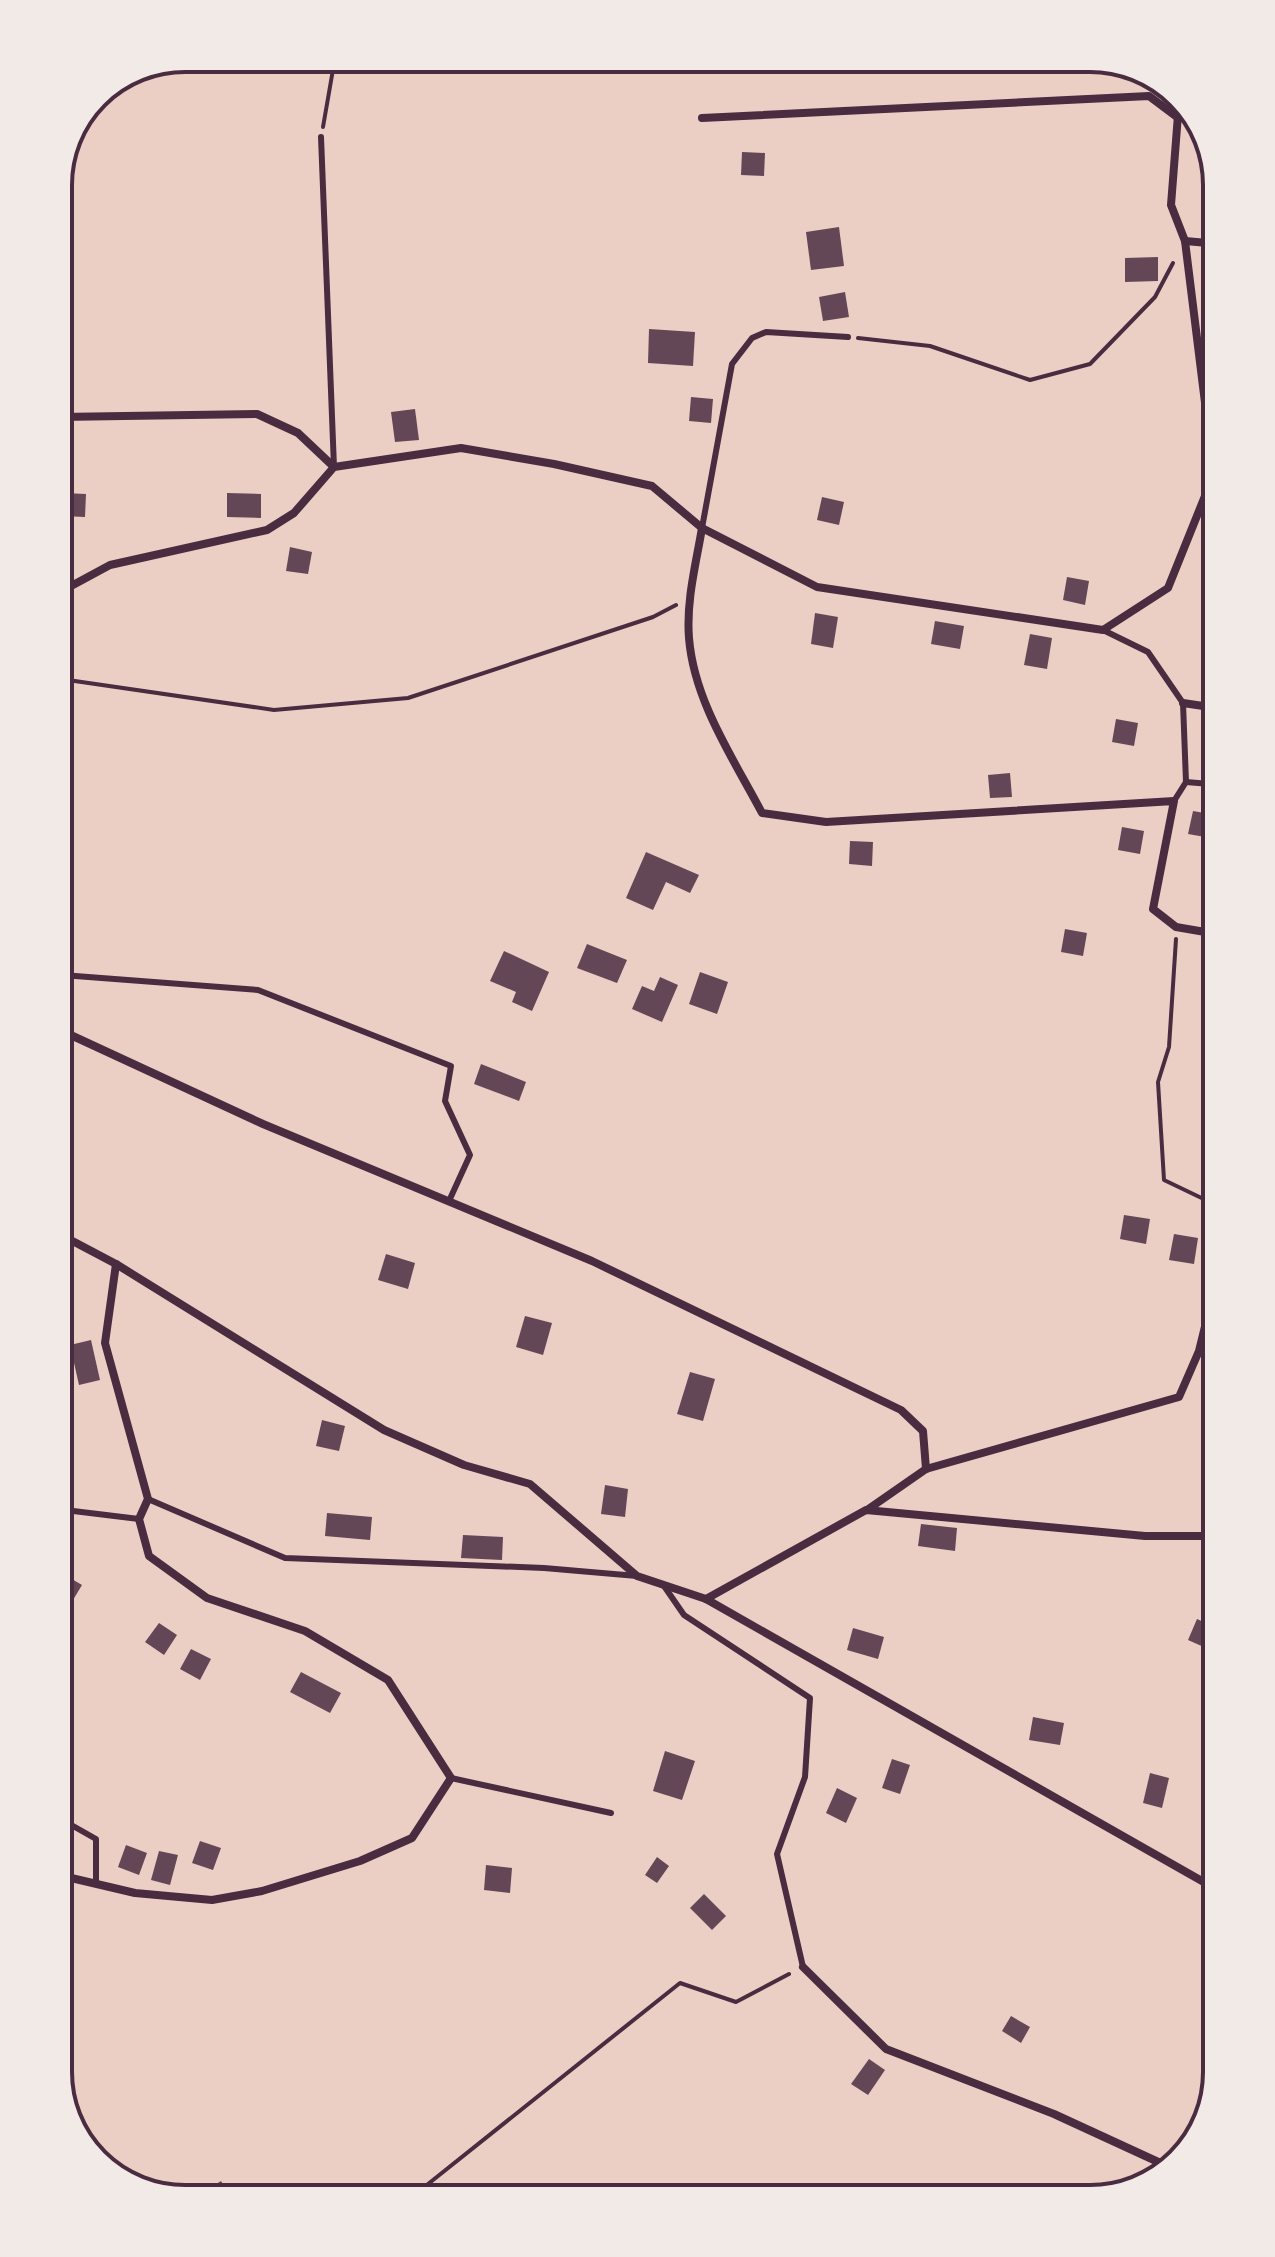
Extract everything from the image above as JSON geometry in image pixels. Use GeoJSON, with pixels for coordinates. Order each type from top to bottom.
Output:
{"type":"FeatureCollection","features":[{"type":"Feature","properties":{"kind":"street"},"geometry":{"type":"LineString","coordinates":[[702,118],[1149,96],[1180,117]]}},
{"type":"Feature","properties":{"kind":"street"},"geometry":{"type":"LineString","coordinates":[[1177,113],[1171,205],[1185,241],[1203,386]]}},
{"type":"Feature","properties":{"kind":"street"},"geometry":{"type":"LineString","coordinates":[[1185,241],[1203,243]]}},
{"type":"Feature","properties":{"kind":"street"},"geometry":{"type":"LineString","coordinates":[[72,417],[257,414],[298,433],[334,467]]}},
{"type":"Feature","properties":{"kind":"street"},"geometry":{"type":"LineString","coordinates":[[72,586],[110,565],[267,530],[294,513],[334,467],[461,448],[652,486],[702,528],[817,587],[1103,630],[1168,588],[1203,501]]}},
{"type":"Feature","properties":{"kind":"street"},"geometry":{"type":"LineString","coordinates":[[702,528],[690,598],[689,638],[699,692],[762,813],[826,822],[1174,801],[1153,909],[1176,927],[1203,932]]}},
{"type":"Feature","properties":{"kind":"street"},"geometry":{"type":"LineString","coordinates":[[1183,703],[1203,706]]}},
{"type":"Feature","properties":{"kind":"street"},"geometry":{"type":"LineString","coordinates":[[72,1036],[263,1124],[592,1261],[901,1410],[923,1431],[926,1469]]}},
{"type":"Feature","properties":{"kind":"street"},"geometry":{"type":"LineString","coordinates":[[72,1241],[116,1264],[384,1430],[464,1465],[530,1484],[637,1576],[662,1585]]}},
{"type":"Feature","properties":{"kind":"street"},"geometry":{"type":"LineString","coordinates":[[72,1878],[135,1893],[212,1900],[262,1891],[360,1861],[412,1838],[451,1778],[388,1680],[305,1631],[207,1598],[149,1556],[139,1519],[148,1499],[105,1343],[116,1264]]}},
{"type":"Feature","properties":{"kind":"street"},"geometry":{"type":"LineString","coordinates":[[706,1599],[866,1510],[926,1469],[1179,1397],[1203,1335]]}},
{"type":"Feature","properties":{"kind":"street"},"geometry":{"type":"LineString","coordinates":[[866,1510],[1145,1536],[1203,1536]]}},
{"type":"Feature","properties":{"kind":"street"},"geometry":{"type":"LineString","coordinates":[[706,1599],[1203,1882]]}},
{"type":"Feature","properties":{"kind":"street"},"geometry":{"type":"LineString","coordinates":[[803,1967],[886,2049],[1054,2114],[1158,2162]]}},
{"type":"Feature","properties":{"kind":"lane"},"geometry":{"type":"LineString","coordinates":[[321,137],[334,467]]}},
{"type":"Feature","properties":{"kind":"lane"},"geometry":{"type":"LineString","coordinates":[[702,528],[732,364],[752,338],[766,332],[848,337]]}},
{"type":"Feature","properties":{"kind":"lane"},"geometry":{"type":"LineString","coordinates":[[1103,630],[1148,652],[1183,703],[1186,782],[1174,801]]}},
{"type":"Feature","properties":{"kind":"lane"},"geometry":{"type":"LineString","coordinates":[[1186,782],[1203,783]]}},
{"type":"Feature","properties":{"kind":"lane"},"geometry":{"type":"LineString","coordinates":[[72,976],[258,990],[451,1066],[445,1101],[470,1155],[449,1201]]}},
{"type":"Feature","properties":{"kind":"lane"},"geometry":{"type":"LineString","coordinates":[[148,1499],[285,1558],[544,1568],[637,1576]]}},
{"type":"Feature","properties":{"kind":"lane"},"geometry":{"type":"LineString","coordinates":[[72,1511],[139,1519]]}},
{"type":"Feature","properties":{"kind":"lane"},"geometry":{"type":"LineString","coordinates":[[662,1585],[706,1599]]}},
{"type":"Feature","properties":{"kind":"lane"},"geometry":{"type":"LineString","coordinates":[[662,1585],[684,1615],[810,1698],[805,1777],[777,1854],[803,1967]]}},
{"type":"Feature","properties":{"kind":"lane"},"geometry":{"type":"LineString","coordinates":[[451,1778],[611,1813]]}},
{"type":"Feature","properties":{"kind":"lane"},"geometry":{"type":"LineString","coordinates":[[72,1825],[96,1839],[96,1883]]}},
{"type":"Feature","properties":{"kind":"path"},"geometry":{"type":"LineString","coordinates":[[321,137],[333,72]]}},
{"type":"Feature","properties":{"kind":"path"},"geometry":{"type":"LineString","coordinates":[[848,337],[930,346],[1030,380],[1090,364],[1155,297],[1185,241]]}},
{"type":"Feature","properties":{"kind":"path"},"geometry":{"type":"LineString","coordinates":[[72,681],[274,710],[408,698],[653,617],[690,598]]}},
{"type":"Feature","properties":{"kind":"path"},"geometry":{"type":"LineString","coordinates":[[1176,927],[1169,1047],[1158,1082],[1164,1180],[1203,1199]]}},
{"type":"Feature","properties":{"kind":"path"},"geometry":{"type":"LineString","coordinates":[[427,2185],[680,1983],[736,2002],[803,1967]]}},
{"type":"Feature","properties":{"kind":"shaded area"},"geometry":{"type":"Polygon","coordinates":[[[1097,72],[1126,78],[1153,91],[1180,116],[1188,129],[1201,163],[1203,185],[1203,2072],[1199,2101],[1184,2135],[1164,2157],[1146,2170],[1112,2183],[1090,2185],[178,2185],[149,2179],[116,2162],[87,2128],[74,2094],[72,2072],[72,178],[76,156],[95,116],[129,87],[170,73],[1097,72]]]}},
{"type":"Feature","properties":{"kind":"building"},"geometry":{"type":"Polygon","coordinates":[[[742,152],[765,153],[764,176],[741,175],[742,152]]]}},
{"type":"Feature","properties":{"kind":"building"},"geometry":{"type":"Polygon","coordinates":[[[839,227],[844,266],[811,270],[806,232],[839,227]]]}},
{"type":"Feature","properties":{"kind":"building"},"geometry":{"type":"Polygon","coordinates":[[[1158,257],[1158,281],[1125,282],[1125,258],[1158,257]]]}},
{"type":"Feature","properties":{"kind":"building"},"geometry":{"type":"Polygon","coordinates":[[[845,292],[849,317],[823,321],[819,297],[845,292]]]}},
{"type":"Feature","properties":{"kind":"building"},"geometry":{"type":"Polygon","coordinates":[[[649,329],[695,332],[693,366],[648,363],[649,329]]]}},
{"type":"Feature","properties":{"kind":"building"},"geometry":{"type":"Polygon","coordinates":[[[691,397],[713,399],[711,423],[689,421],[691,397]]]}},
{"type":"Feature","properties":{"kind":"building"},"geometry":{"type":"Polygon","coordinates":[[[415,409],[419,440],[395,442],[391,412],[415,409]]]}},
{"type":"Feature","properties":{"kind":"building"},"geometry":{"type":"Polygon","coordinates":[[[72,493],[86,494],[85,517],[72,516],[72,493]]]}},
{"type":"Feature","properties":{"kind":"building"},"geometry":{"type":"Polygon","coordinates":[[[227,493],[261,494],[261,518],[227,517],[227,493]]]}},
{"type":"Feature","properties":{"kind":"building"},"geometry":{"type":"Polygon","coordinates":[[[822,497],[844,502],[839,525],[817,520],[822,497]]]}},
{"type":"Feature","properties":{"kind":"building"},"geometry":{"type":"Polygon","coordinates":[[[290,547],[312,552],[308,574],[286,571],[290,547]]]}},
{"type":"Feature","properties":{"kind":"building"},"geometry":{"type":"Polygon","coordinates":[[[1067,577],[1089,581],[1085,605],[1063,600],[1067,577]]]}},
{"type":"Feature","properties":{"kind":"building"},"geometry":{"type":"Polygon","coordinates":[[[815,613],[838,617],[833,648],[811,644],[815,613]]]}},
{"type":"Feature","properties":{"kind":"building"},"geometry":{"type":"Polygon","coordinates":[[[935,621],[964,626],[960,649],[931,644],[935,621]]]}},
{"type":"Feature","properties":{"kind":"building"},"geometry":{"type":"Polygon","coordinates":[[[1030,634],[1052,638],[1047,669],[1024,665],[1030,634]]]}},
{"type":"Feature","properties":{"kind":"building"},"geometry":{"type":"Polygon","coordinates":[[[1116,719],[1138,723],[1134,746],[1112,742],[1116,719]]]}},
{"type":"Feature","properties":{"kind":"building"},"geometry":{"type":"Polygon","coordinates":[[[1010,773],[1012,797],[990,798],[988,775],[1010,773]]]}},
{"type":"Feature","properties":{"kind":"building"},"geometry":{"type":"Polygon","coordinates":[[[1193,811],[1203,813],[1203,837],[1188,834],[1193,811]]]}},
{"type":"Feature","properties":{"kind":"building"},"geometry":{"type":"Polygon","coordinates":[[[1122,827],[1144,831],[1140,854],[1118,850],[1122,827]]]}},
{"type":"Feature","properties":{"kind":"building"},"geometry":{"type":"Polygon","coordinates":[[[850,841],[873,842],[872,866],[849,864],[850,841]]]}},
{"type":"Feature","properties":{"kind":"building"},"geometry":{"type":"Polygon","coordinates":[[[646,852],[699,875],[690,893],[666,882],[653,910],[626,898],[646,852]]]}},
{"type":"Feature","properties":{"kind":"building"},"geometry":{"type":"Polygon","coordinates":[[[1065,929],[1087,933],[1083,956],[1061,952],[1065,929]]]}},
{"type":"Feature","properties":{"kind":"building"},"geometry":{"type":"Polygon","coordinates":[[[587,944],[627,960],[617,983],[577,968],[587,944]]]}},
{"type":"Feature","properties":{"kind":"building"},"geometry":{"type":"Polygon","coordinates":[[[504,951],[549,972],[532,1011],[512,1002],[516,992],[490,981],[504,951]]]}},
{"type":"Feature","properties":{"kind":"building"},"geometry":{"type":"Polygon","coordinates":[[[700,972],[728,982],[717,1014],[689,1004],[700,972]]]}},
{"type":"Feature","properties":{"kind":"building"},"geometry":{"type":"Polygon","coordinates":[[[660,977],[678,985],[662,1022],[632,1009],[642,986],[654,991],[660,977]]]}},
{"type":"Feature","properties":{"kind":"building"},"geometry":{"type":"Polygon","coordinates":[[[481,1064],[526,1082],[519,1101],[474,1084],[481,1064]]]}},
{"type":"Feature","properties":{"kind":"building"},"geometry":{"type":"Polygon","coordinates":[[[1124,1215],[1150,1219],[1146,1244],[1120,1239],[1124,1215]]]}},
{"type":"Feature","properties":{"kind":"building"},"geometry":{"type":"Polygon","coordinates":[[[1174,1234],[1198,1238],[1194,1264],[1169,1260],[1174,1234]]]}},
{"type":"Feature","properties":{"kind":"building"},"geometry":{"type":"Polygon","coordinates":[[[386,1254],[415,1263],[408,1289],[378,1280],[386,1254]]]}},
{"type":"Feature","properties":{"kind":"building"},"geometry":{"type":"Polygon","coordinates":[[[525,1316],[552,1323],[543,1355],[516,1347],[525,1316]]]}},
{"type":"Feature","properties":{"kind":"building"},"geometry":{"type":"Polygon","coordinates":[[[91,1340],[100,1380],[79,1385],[72,1345],[91,1340]]]}},
{"type":"Feature","properties":{"kind":"building"},"geometry":{"type":"Polygon","coordinates":[[[690,1372],[715,1379],[703,1421],[677,1414],[690,1372]]]}},
{"type":"Feature","properties":{"kind":"building"},"geometry":{"type":"Polygon","coordinates":[[[322,1420],[345,1426],[339,1451],[316,1446],[322,1420]]]}},
{"type":"Feature","properties":{"kind":"building"},"geometry":{"type":"Polygon","coordinates":[[[605,1485],[628,1489],[625,1517],[601,1514],[605,1485]]]}},
{"type":"Feature","properties":{"kind":"building"},"geometry":{"type":"Polygon","coordinates":[[[327,1513],[372,1517],[370,1540],[325,1536],[327,1513]]]}},
{"type":"Feature","properties":{"kind":"building"},"geometry":{"type":"Polygon","coordinates":[[[921,1524],[957,1528],[955,1551],[918,1546],[921,1524]]]}},
{"type":"Feature","properties":{"kind":"building"},"geometry":{"type":"Polygon","coordinates":[[[463,1535],[503,1537],[502,1560],[461,1558],[463,1535]]]}},
{"type":"Feature","properties":{"kind":"building"},"geometry":{"type":"Polygon","coordinates":[[[72,1579],[82,1585],[72,1602],[72,1579]]]}},
{"type":"Feature","properties":{"kind":"building"},"geometry":{"type":"Polygon","coordinates":[[[1197,1619],[1203,1622],[1203,1647],[1188,1640],[1197,1619]]]}},
{"type":"Feature","properties":{"kind":"building"},"geometry":{"type":"Polygon","coordinates":[[[159,1623],[177,1635],[164,1655],[145,1642],[159,1623]]]}},
{"type":"Feature","properties":{"kind":"building"},"geometry":{"type":"Polygon","coordinates":[[[853,1628],[884,1637],[878,1659],[847,1650],[853,1628]]]}},
{"type":"Feature","properties":{"kind":"building"},"geometry":{"type":"Polygon","coordinates":[[[191,1649],[211,1659],[200,1680],[180,1669],[191,1649]]]}},
{"type":"Feature","properties":{"kind":"building"},"geometry":{"type":"Polygon","coordinates":[[[301,1672],[341,1693],[330,1713],[290,1692],[301,1672]]]}},
{"type":"Feature","properties":{"kind":"building"},"geometry":{"type":"Polygon","coordinates":[[[1033,1717],[1064,1723],[1060,1745],[1029,1740],[1033,1717]]]}},
{"type":"Feature","properties":{"kind":"building"},"geometry":{"type":"Polygon","coordinates":[[[665,1751],[695,1761],[682,1800],[653,1791],[665,1751]]]}},
{"type":"Feature","properties":{"kind":"building"},"geometry":{"type":"Polygon","coordinates":[[[892,1759],[910,1765],[900,1794],[882,1788],[892,1759]]]}},
{"type":"Feature","properties":{"kind":"building"},"geometry":{"type":"Polygon","coordinates":[[[1150,1773],[1169,1778],[1162,1808],[1143,1803],[1150,1773]]]}},
{"type":"Feature","properties":{"kind":"building"},"geometry":{"type":"Polygon","coordinates":[[[837,1788],[857,1798],[846,1823],[826,1813],[837,1788]]]}},
{"type":"Feature","properties":{"kind":"building"},"geometry":{"type":"Polygon","coordinates":[[[200,1841],[221,1848],[213,1870],[192,1863],[200,1841]]]}},
{"type":"Feature","properties":{"kind":"building"},"geometry":{"type":"Polygon","coordinates":[[[126,1845],[147,1853],[139,1875],[118,1867],[126,1845]]]}},
{"type":"Feature","properties":{"kind":"building"},"geometry":{"type":"Polygon","coordinates":[[[159,1851],[178,1855],[170,1885],[151,1880],[159,1851]]]}},
{"type":"Feature","properties":{"kind":"building"},"geometry":{"type":"Polygon","coordinates":[[[657,1857],[669,1866],[657,1883],[645,1875],[657,1857]]]}},
{"type":"Feature","properties":{"kind":"building"},"geometry":{"type":"Polygon","coordinates":[[[486,1865],[512,1868],[510,1893],[484,1890],[486,1865]]]}},
{"type":"Feature","properties":{"kind":"building"},"geometry":{"type":"Polygon","coordinates":[[[704,1894],[726,1916],[712,1930],[690,1908],[704,1894]]]}},
{"type":"Feature","properties":{"kind":"building"},"geometry":{"type":"Polygon","coordinates":[[[1011,2016],[1030,2027],[1021,2043],[1002,2031],[1011,2016]]]}},
{"type":"Feature","properties":{"kind":"building"},"geometry":{"type":"Polygon","coordinates":[[[869,2059],[885,2070],[868,2095],[851,2084],[869,2059]]]}}]}
